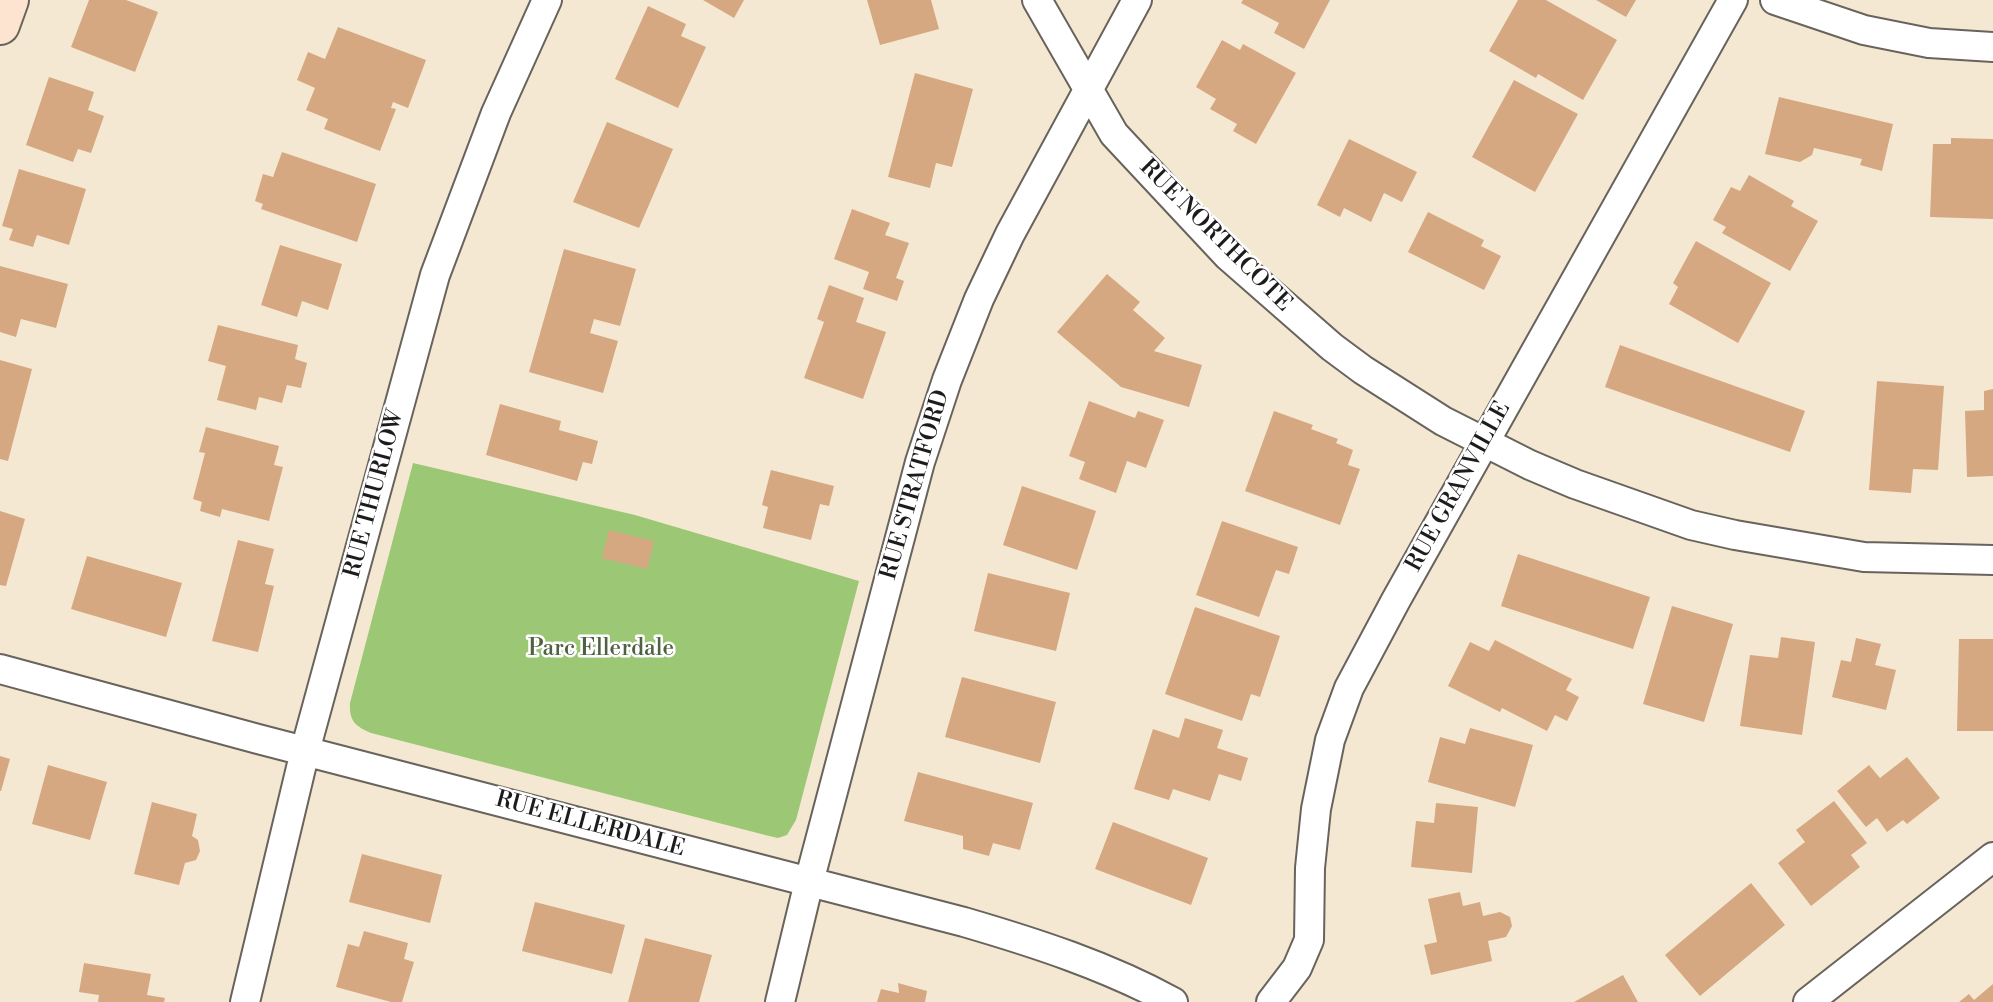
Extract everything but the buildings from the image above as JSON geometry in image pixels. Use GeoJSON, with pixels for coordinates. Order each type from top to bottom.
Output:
{"type":"FeatureCollection","features":[{"type":"Feature","properties":{"kind":"street"},"geometry":{"type":"LineString","coordinates":[[0,24],[9,0]]}},
{"type":"Feature","properties":{"kind":"street","name":"RUE THURLOW"},"geometry":{"type":"LineString","coordinates":[[245,1002],[305,751],[435,275],[496,113],[527,38],[547,0]]}},
{"type":"Feature","properties":{"kind":"street","name":"RUE NORTHCOTE"},"geometry":{"type":"LineString","coordinates":[[1037,0],[1114,134],[1228,256],[1363,370],[1443,422],[1530,466],[1691,524],[1735,535],[1864,556],[1993,560]]}},
{"type":"Feature","properties":{"kind":"street","name":"RUE STRATFORD"},"geometry":{"type":"LineString","coordinates":[[780,1002],[920,462],[947,380],[979,299],[1010,234],[1137,0]]}},
{"type":"Feature","properties":{"kind":"street","name":"RUE GRANVILLE"},"geometry":{"type":"LineString","coordinates":[[1271,1002],[1297,968],[1309,940],[1310,868],[1316,809],[1330,740],[1340,708],[1377,632],[1733,0]]}},
{"type":"Feature","properties":{"kind":"street"},"geometry":{"type":"LineString","coordinates":[[1775,0],[1864,30],[1928,43],[1993,47]]}},
{"type":"Feature","properties":{"kind":"street","name":"RUE ELLERDALE"},"geometry":{"type":"LineString","coordinates":[[0,670],[1043,946],[1123,977],[1173,1002]]}},
{"type":"Feature","properties":{"kind":"street"},"geometry":{"type":"LineString","coordinates":[[1808,1002],[1993,857]]}},
{"type":"Feature","properties":{"kind":"green space","name":"Parc Ellerdale"},"geometry":{"type":"Polygon","coordinates":[[[413,463],[635,515],[859,581],[796,820],[787,835],[778,838],[769,836],[371,733],[357,725],[352,719],[350,703],[413,463]]]}}]}
